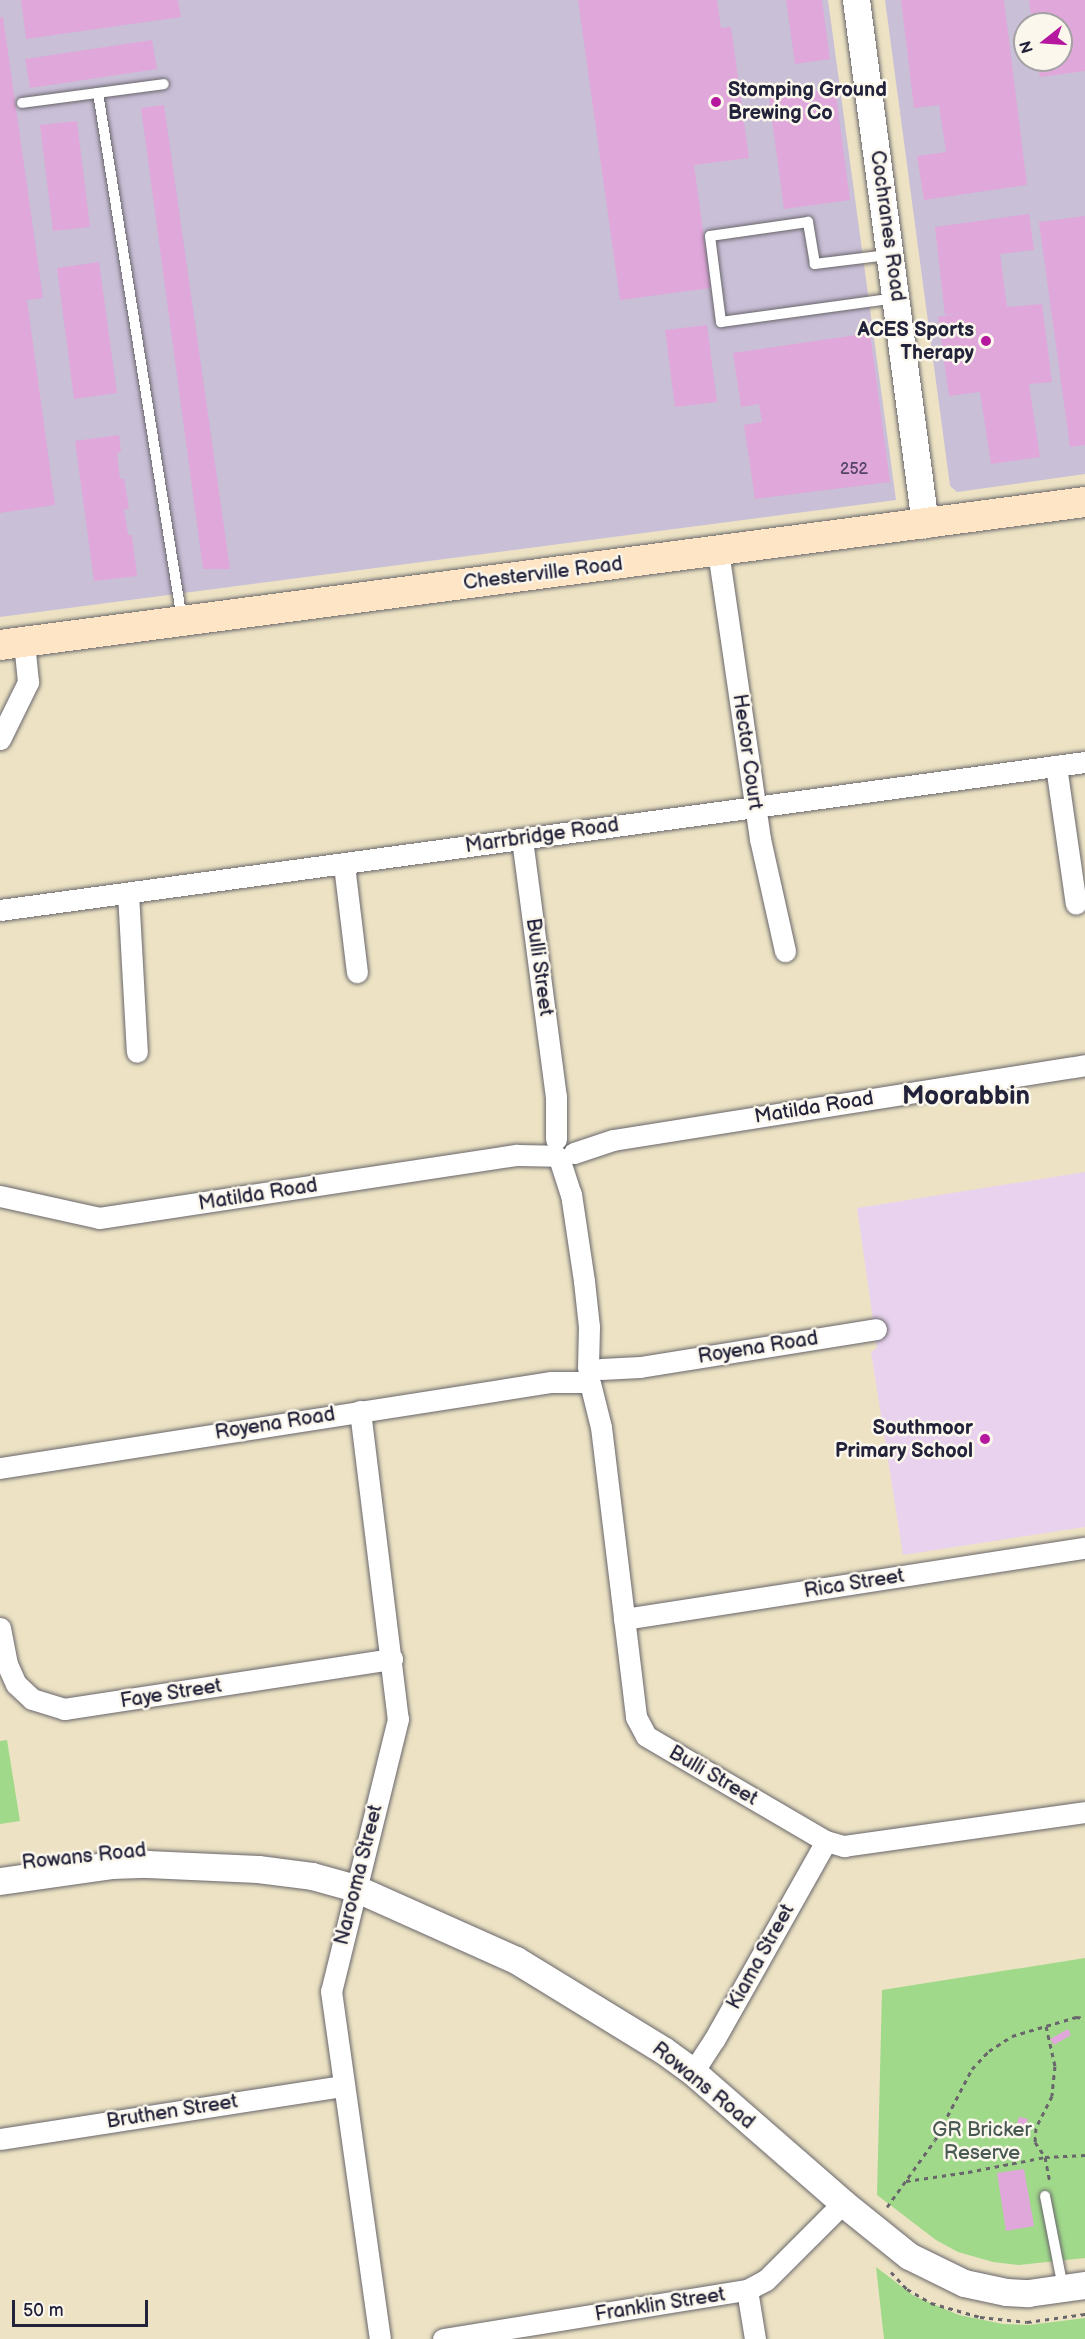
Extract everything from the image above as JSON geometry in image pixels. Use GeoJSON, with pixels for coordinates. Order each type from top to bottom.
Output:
{"type":"FeatureCollection","features":[{"type":"Feature","properties":{"kind":"main road","name":"Chesterville Road"},"geometry":{"type":"LineString","coordinates":[[12,643],[1085,502]]}},
{"type":"Feature","properties":{"kind":"street","name":"Cochranes Road"},"geometry":{"type":"LineString","coordinates":[[856,0],[897,298],[924,524]]}},
{"type":"Feature","properties":{"kind":"street","name":"Hector Court"},"geometry":{"type":"LineString","coordinates":[[718,551],[754,806],[785,951]]}},
{"type":"Feature","properties":{"kind":"street"},"geometry":{"type":"LineString","coordinates":[[0,739],[28,682],[12,643]]}},
{"type":"Feature","properties":{"kind":"street","name":"Marrbridge Road"},"geometry":{"type":"LineString","coordinates":[[0,910],[344,865],[754,806],[1085,762]]}},
{"type":"Feature","properties":{"kind":"street"},"geometry":{"type":"LineString","coordinates":[[1056,766],[1076,904]]}},
{"type":"Feature","properties":{"kind":"street","name":"Bulli Street"},"geometry":{"type":"LineString","coordinates":[[522,839],[589,1327],[636,1717],[646,1736],[826,1841],[852,1846],[1085,1812]]}},
{"type":"Feature","properties":{"kind":"street"},"geometry":{"type":"LineString","coordinates":[[344,865],[357,972]]}},
{"type":"Feature","properties":{"kind":"street"},"geometry":{"type":"LineString","coordinates":[[128,893],[137,1052]]}},
{"type":"Feature","properties":{"kind":"street","name":"Matilda Road"},"geometry":{"type":"LineString","coordinates":[[0,1196],[91,1218],[105,1218],[1085,1065]]}},
{"type":"Feature","properties":{"kind":"street","name":"Royena Road"},"geometry":{"type":"LineString","coordinates":[[0,1468],[876,1329]]}},
{"type":"Feature","properties":{"kind":"street","name":"Narooma Street"},"geometry":{"type":"LineString","coordinates":[[360,1411],[398,1707],[397,1726],[331,1991],[380,2339]]}},
{"type":"Feature","properties":{"kind":"street","name":"Rica Street"},"geometry":{"type":"LineString","coordinates":[[624,1619],[1085,1548]]}},
{"type":"Feature","properties":{"kind":"street","name":"Faye Street"},"geometry":{"type":"LineString","coordinates":[[0,1628],[7,1664],[16,1684],[32,1699],[64,1709],[392,1659]]}},
{"type":"Feature","properties":{"kind":"street","name":"Kiama Street"},"geometry":{"type":"LineString","coordinates":[[693,2072],[714,2040],[826,1841]]}},
{"type":"Feature","properties":{"kind":"street","name":"Rowans Road"},"geometry":{"type":"LineString","coordinates":[[0,1867],[128,1849],[207,1854],[237,1866]]}},
{"type":"Feature","properties":{"kind":"street","name":"Rowans Road"},"geometry":{"type":"LineString","coordinates":[[0,1881],[111,1864],[237,1866],[312,1876],[355,1888],[516,1960],[663,2050],[693,2072],[848,2207],[909,2256],[964,2283],[1006,2292],[1074,2287]]}},
{"type":"Feature","properties":{"kind":"street","name":"Bruthen Street"},"geometry":{"type":"LineString","coordinates":[[0,2139],[344,2086]]}},
{"type":"Feature","properties":{"kind":"street","name":"Franklin Street"},"geometry":{"type":"LineString","coordinates":[[443,2339],[503,2334],[747,2290],[766,2280],[848,2207]]}},
{"type":"Feature","properties":{"kind":"street"},"geometry":{"type":"LineString","coordinates":[[747,2290],[755,2339]]}},
{"type":"Feature","properties":{"kind":"lane"},"geometry":{"type":"LineString","coordinates":[[22,103],[164,84]]}},
{"type":"Feature","properties":{"kind":"lane"},"geometry":{"type":"LineString","coordinates":[[98,93],[182,621]]}},
{"type":"Feature","properties":{"kind":"lane"},"geometry":{"type":"LineString","coordinates":[[890,255],[815,264],[808,222],[710,236],[721,322],[897,298]]}},
{"type":"Feature","properties":{"kind":"lane"},"geometry":{"type":"LineString","coordinates":[[1045,2196],[1074,2287]]}},
{"type":"Feature","properties":{"kind":"path"},"geometry":{"type":"LineString","coordinates":[[885,2206],[935,2140],[972,2069],[983,2057],[1012,2036],[1076,2017],[1085,2018]]}},
{"type":"Feature","properties":{"kind":"path"},"geometry":{"type":"LineString","coordinates":[[1045,2196],[1052,2194],[1045,2157],[1035,2142],[1036,2128],[1052,2096],[1055,2066],[1046,2026]]}},
{"type":"Feature","properties":{"kind":"path"},"geometry":{"type":"LineString","coordinates":[[905,2181],[1045,2157],[1085,2155]]}},
{"type":"Feature","properties":{"kind":"path"},"geometry":{"type":"LineString","coordinates":[[848,2207],[893,2213]]}},
{"type":"Feature","properties":{"kind":"shaded area"},"geometry":{"type":"Polygon","coordinates":[[[0,0],[828,0],[896,500],[0,617],[0,0]]]}},
{"type":"Feature","properties":{"kind":"shaded area"},"geometry":{"type":"Polygon","coordinates":[[[885,0],[1085,0],[1085,474],[957,492],[950,486],[885,0]]]}},
{"type":"Feature","properties":{"kind":"shaded area","name":"Southmoor Primary School"},"geometry":{"type":"Polygon","coordinates":[[[1085,1172],[1085,1527],[903,1555],[871,1352],[877,1348],[857,1208],[1085,1172]]]}},
{"type":"Feature","properties":{"kind":"green space"},"geometry":{"type":"Polygon","coordinates":[[[7,1740],[20,1821],[0,1824],[0,1741],[7,1740]]]}},
{"type":"Feature","properties":{"kind":"green space","name":"GR Bricker Reserve"},"geometry":{"type":"Polygon","coordinates":[[[1085,1958],[1085,2258],[1019,2265],[993,2262],[958,2252],[936,2240],[877,2195],[882,1990],[1085,1958]]]}},
{"type":"Feature","properties":{"kind":"green space"},"geometry":{"type":"Polygon","coordinates":[[[876,2267],[914,2296],[959,2315],[1003,2324],[1029,2325],[1085,2318],[1085,2339],[884,2339],[876,2267]]]}},
{"type":"Feature","properties":{"kind":"building"},"geometry":{"type":"Polygon","coordinates":[[[21,0],[178,0],[181,17],[26,39],[21,0]]]}},
{"type":"Feature","properties":{"kind":"building"},"geometry":{"type":"Polygon","coordinates":[[[578,0],[717,0],[721,28],[731,27],[749,158],[694,165],[711,288],[620,300],[578,0]]]}},
{"type":"Feature","properties":{"kind":"building"},"geometry":{"type":"Polygon","coordinates":[[[786,0],[822,0],[830,59],[795,64],[786,0]]]}},
{"type":"Feature","properties":{"kind":"building"},"geometry":{"type":"Polygon","coordinates":[[[901,0],[1004,0],[1027,185],[924,200],[917,156],[946,152],[939,105],[914,108],[901,0]]]}},
{"type":"Feature","properties":{"kind":"building"},"geometry":{"type":"Polygon","coordinates":[[[1029,0],[1085,0],[1085,71],[1040,77],[1039,72],[1073,72],[1073,12],[1030,12],[1029,0]]]}},
{"type":"Feature","properties":{"kind":"building"},"geometry":{"type":"Polygon","coordinates":[[[3,17],[43,298],[27,300],[55,505],[0,513],[0,18],[3,17]]]}},
{"type":"Feature","properties":{"kind":"building"},"geometry":{"type":"Polygon","coordinates":[[[152,40],[157,69],[30,88],[25,59],[152,40]]]}},
{"type":"Feature","properties":{"kind":"building"},"geometry":{"type":"Polygon","coordinates":[[[835,88],[850,200],[784,209],[769,97],[835,88]]]}},
{"type":"Feature","properties":{"kind":"building"},"geometry":{"type":"Polygon","coordinates":[[[164,105],[230,569],[203,569],[141,108],[164,105]]]}},
{"type":"Feature","properties":{"kind":"building"},"geometry":{"type":"Polygon","coordinates":[[[77,121],[90,227],[53,231],[40,125],[77,121]]]}},
{"type":"Feature","properties":{"kind":"building"},"geometry":{"type":"Polygon","coordinates":[[[1029,214],[1034,250],[1000,254],[1007,307],[1042,304],[1052,382],[1029,384],[1040,457],[991,464],[980,392],[949,396],[938,317],[964,313],[945,315],[935,227],[1029,214]]]}},
{"type":"Feature","properties":{"kind":"building"},"geometry":{"type":"Polygon","coordinates":[[[1085,216],[1085,445],[1070,447],[1039,222],[1085,216]]]}},
{"type":"Feature","properties":{"kind":"building"},"geometry":{"type":"Polygon","coordinates":[[[99,262],[117,393],[74,399],[57,268],[99,262]]]}},
{"type":"Feature","properties":{"kind":"building"},"geometry":{"type":"Polygon","coordinates":[[[707,325],[717,402],[675,407],[665,330],[707,325]]]}},
{"type":"Feature","properties":{"kind":"building"},"geometry":{"type":"Polygon","coordinates":[[[870,333],[890,482],[755,499],[744,425],[762,422],[759,404],[741,407],[733,353],[870,333]]]}},
{"type":"Feature","properties":{"kind":"building"},"geometry":{"type":"Polygon","coordinates":[[[119,435],[121,452],[117,453],[120,479],[124,478],[129,509],[124,509],[128,535],[132,535],[137,576],[94,581],[75,441],[119,435]]]}},
{"type":"Feature","properties":{"kind":"building"},"geometry":{"type":"Polygon","coordinates":[[[1068,2029],[1071,2035],[1054,2045],[1050,2039],[1068,2029]]]}},
{"type":"Feature","properties":{"kind":"building"},"geometry":{"type":"Polygon","coordinates":[[[1019,2117],[1028,2119],[1025,2129],[1016,2127],[1019,2117]]]}},
{"type":"Feature","properties":{"kind":"building"},"geometry":{"type":"Polygon","coordinates":[[[1024,2169],[1034,2226],[1006,2231],[997,2173],[1024,2169]]]}},
{"type":"Feature","properties":{"kind":"place","name":"Stomping Ground Brewing Co"},"geometry":{"type":"Point","coordinates":[716,102]}},
{"type":"Feature","properties":{"kind":"place","name":"ACES Sports Therapy"},"geometry":{"type":"Point","coordinates":[986,341]}},
{"type":"Feature","properties":{"kind":"place","name":"Southmoor Primary School"},"geometry":{"type":"Point","coordinates":[985,1439]}},
{"type":"Feature","properties":{"kind":"district","name":"Moorabbin"},"geometry":{"type":"Point","coordinates":[966,1097]}}]}
